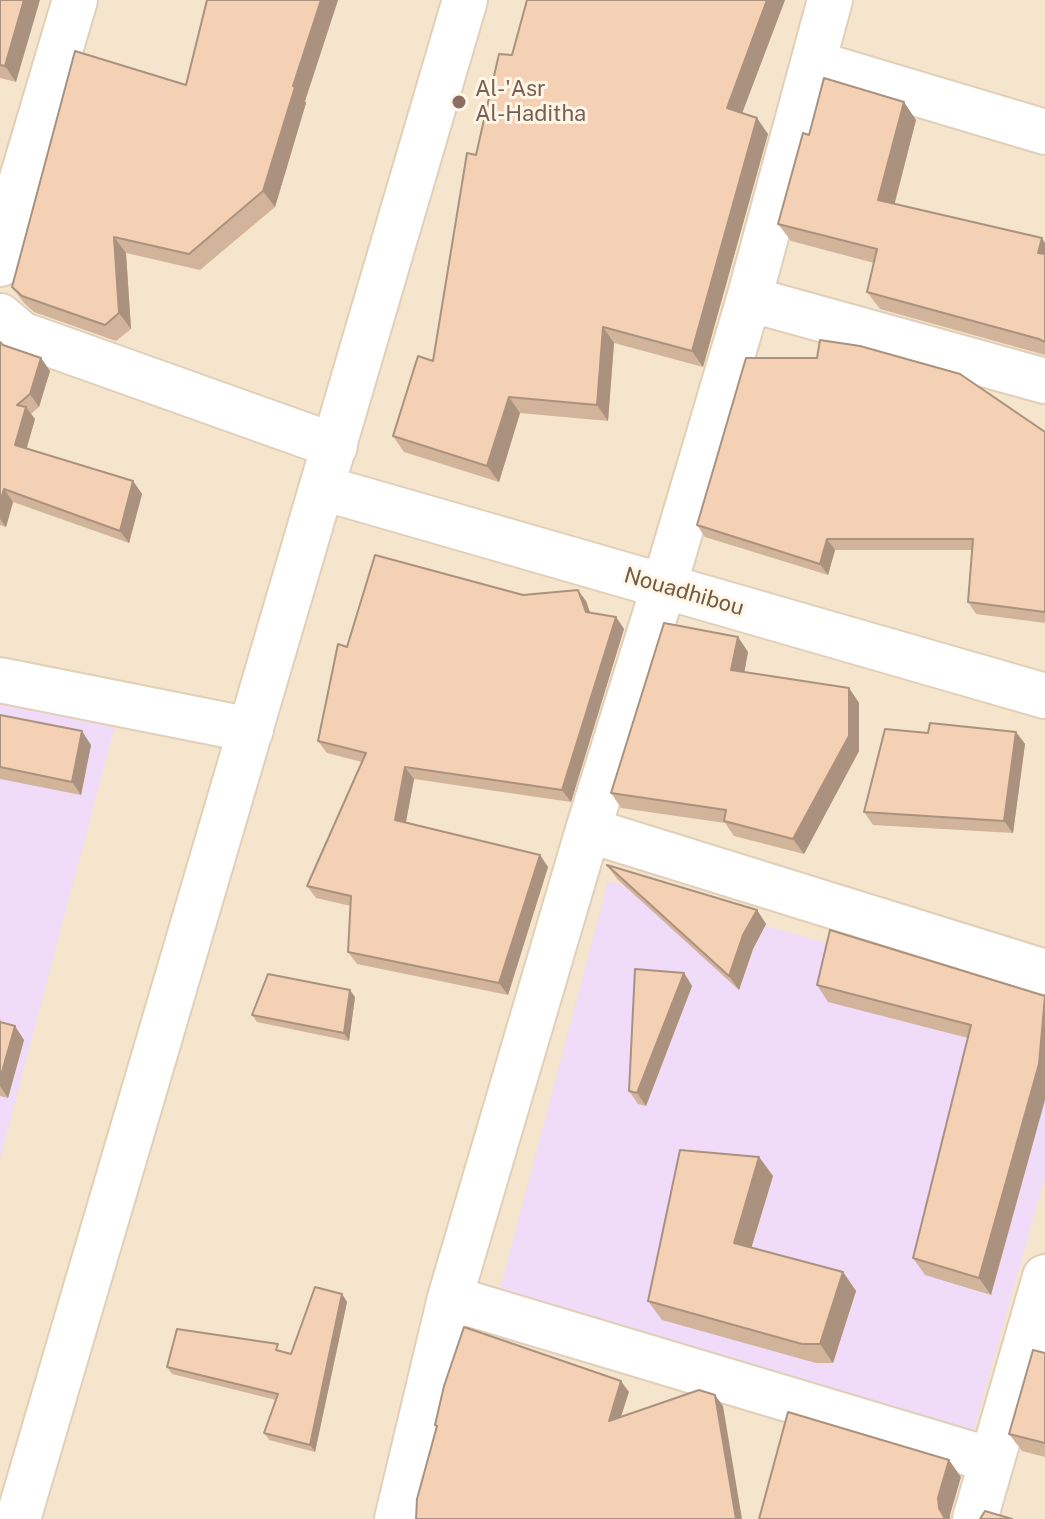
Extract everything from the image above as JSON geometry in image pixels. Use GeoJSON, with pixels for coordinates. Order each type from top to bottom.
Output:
{"type":"FeatureCollection","features":[{"type":"Feature","properties":{"kind":"street"},"geometry":{"type":"LineString","coordinates":[[0,264],[10,179],[75,0]]}},
{"type":"Feature","properties":{"kind":"street"},"geometry":{"type":"LineString","coordinates":[[18,1519],[465,0]]}},
{"type":"Feature","properties":{"kind":"street"},"geometry":{"type":"LineString","coordinates":[[397,1519],[450,1298],[749,299],[830,0]]}},
{"type":"Feature","properties":{"kind":"street"},"geometry":{"type":"LineString","coordinates":[[814,63],[1045,132]]}},
{"type":"Feature","properties":{"kind":"street"},"geometry":{"type":"LineString","coordinates":[[749,299],[1045,381]]}},
{"type":"Feature","properties":{"kind":"street"},"geometry":{"type":"LineString","coordinates":[[0,316],[21,334],[335,446]]}},
{"type":"Feature","properties":{"kind":"street","name":"Nouadhibou"},"geometry":{"type":"LineString","coordinates":[[323,488],[1045,696]]}},
{"type":"Feature","properties":{"kind":"street"},"geometry":{"type":"LineString","coordinates":[[0,680],[251,730]]}},
{"type":"Feature","properties":{"kind":"street"},"geometry":{"type":"LineString","coordinates":[[588,830],[1045,972]]}},
{"type":"Feature","properties":{"kind":"street"},"geometry":{"type":"LineString","coordinates":[[975,1519],[1045,1277]]}},
{"type":"Feature","properties":{"kind":"street"},"geometry":{"type":"LineString","coordinates":[[450,1298],[991,1460]]}},
{"type":"Feature","properties":{"kind":"street"},"geometry":{"type":"LineString","coordinates":[[0,1516],[11,1519]]}},
{"type":"Feature","properties":{"kind":"shaded area"},"geometry":{"type":"Polygon","coordinates":[[[0,0],[1045,0],[1045,1519],[0,1519],[0,0]]]}},
{"type":"Feature","properties":{"kind":"shaded area"},"geometry":{"type":"Polygon","coordinates":[[[0,682],[122,698],[0,1158],[0,682]]]}},
{"type":"Feature","properties":{"kind":"shaded area"},"geometry":{"type":"Polygon","coordinates":[[[608,881],[1045,1005],[1045,1176],[972,1436],[500,1289],[608,881]]]}},
{"type":"Feature","properties":{"kind":"building"},"geometry":{"type":"Polygon","coordinates":[[[0,0],[24,0],[5,66],[0,65],[0,0]]]}},
{"type":"Feature","properties":{"kind":"building"},"geometry":{"type":"Polygon","coordinates":[[[207,0],[321,0],[263,191],[189,254],[114,237],[119,313],[105,325],[22,296],[12,287],[75,51],[186,85],[207,0]]]}},
{"type":"Feature","properties":{"kind":"building"},"geometry":{"type":"Polygon","coordinates":[[[527,0],[767,0],[727,108],[757,118],[692,351],[603,327],[597,405],[509,397],[487,466],[393,436],[418,356],[433,361],[467,153],[476,155],[499,54],[512,55],[527,0]]]}},
{"type":"Feature","properties":{"kind":"building"},"geometry":{"type":"Polygon","coordinates":[[[824,78],[904,102],[878,200],[1042,238],[1038,253],[1045,254],[1045,342],[867,292],[877,249],[778,224],[803,133],[809,135],[824,78]]]}},
{"type":"Feature","properties":{"kind":"building"},"geometry":{"type":"Polygon","coordinates":[[[820,340],[860,346],[960,374],[1045,432],[1045,612],[968,602],[973,539],[827,539],[820,564],[697,525],[746,358],[817,358],[820,340]]]}},
{"type":"Feature","properties":{"kind":"building"},"geometry":{"type":"Polygon","coordinates":[[[0,342],[41,358],[30,394],[17,405],[26,407],[15,445],[133,481],[120,531],[4,489],[0,503],[0,342]]]}},
{"type":"Feature","properties":{"kind":"building"},"geometry":{"type":"Polygon","coordinates":[[[375,555],[523,595],[578,590],[586,612],[616,617],[562,790],[405,767],[395,820],[540,855],[499,983],[348,952],[351,896],[307,886],[366,753],[318,741],[338,644],[347,647],[375,555]]]}},
{"type":"Feature","properties":{"kind":"building"},"geometry":{"type":"Polygon","coordinates":[[[664,623],[738,637],[731,670],[849,688],[849,736],[793,839],[724,821],[726,810],[611,793],[664,623]]]}},
{"type":"Feature","properties":{"kind":"building"},"geometry":{"type":"Polygon","coordinates":[[[0,715],[82,731],[72,782],[0,767],[0,715]]]}},
{"type":"Feature","properties":{"kind":"building"},"geometry":{"type":"Polygon","coordinates":[[[930,723],[1016,732],[1004,821],[864,812],[885,729],[928,733],[930,723]]]}},
{"type":"Feature","properties":{"kind":"building"},"geometry":{"type":"Polygon","coordinates":[[[607,865],[757,910],[743,935],[729,976],[607,865]]]}},
{"type":"Feature","properties":{"kind":"building"},"geometry":{"type":"Polygon","coordinates":[[[830,930],[1045,996],[1039,1064],[979,1278],[913,1258],[971,1025],[817,985],[830,930]]]}},
{"type":"Feature","properties":{"kind":"building"},"geometry":{"type":"Polygon","coordinates":[[[635,969],[684,973],[637,1093],[629,1091],[635,969]]]}},
{"type":"Feature","properties":{"kind":"building"},"geometry":{"type":"Polygon","coordinates":[[[268,974],[350,990],[344,1033],[252,1015],[268,974]]]}},
{"type":"Feature","properties":{"kind":"building"},"geometry":{"type":"Polygon","coordinates":[[[0,1022],[15,1026],[0,1079],[0,1022]]]}},
{"type":"Feature","properties":{"kind":"building"},"geometry":{"type":"Polygon","coordinates":[[[680,1150],[759,1157],[734,1243],[843,1272],[820,1344],[802,1344],[648,1301],[680,1150]]]}},
{"type":"Feature","properties":{"kind":"building"},"geometry":{"type":"Polygon","coordinates":[[[315,1287],[342,1294],[310,1445],[264,1433],[278,1394],[167,1367],[177,1329],[278,1344],[276,1350],[291,1354],[315,1287]]]}},
{"type":"Feature","properties":{"kind":"building"},"geometry":{"type":"Polygon","coordinates":[[[464,1327],[621,1381],[609,1421],[699,1390],[715,1395],[736,1519],[416,1519],[417,1499],[437,1426],[444,1386],[464,1327]]]}},
{"type":"Feature","properties":{"kind":"building"},"geometry":{"type":"Polygon","coordinates":[[[1033,1350],[1045,1353],[1045,1443],[1009,1434],[1033,1350]]]}},
{"type":"Feature","properties":{"kind":"building"},"geometry":{"type":"Polygon","coordinates":[[[788,1412],[949,1460],[938,1498],[945,1519],[759,1519],[788,1412]]]}},
{"type":"Feature","properties":{"kind":"building"},"geometry":{"type":"Polygon","coordinates":[[[985,1511],[1012,1519],[980,1519],[985,1511]]]}},
{"type":"Feature","properties":{"kind":"place","name":"Al-'Asr Al-Haditha"},"geometry":{"type":"Point","coordinates":[459,102]}}]}
